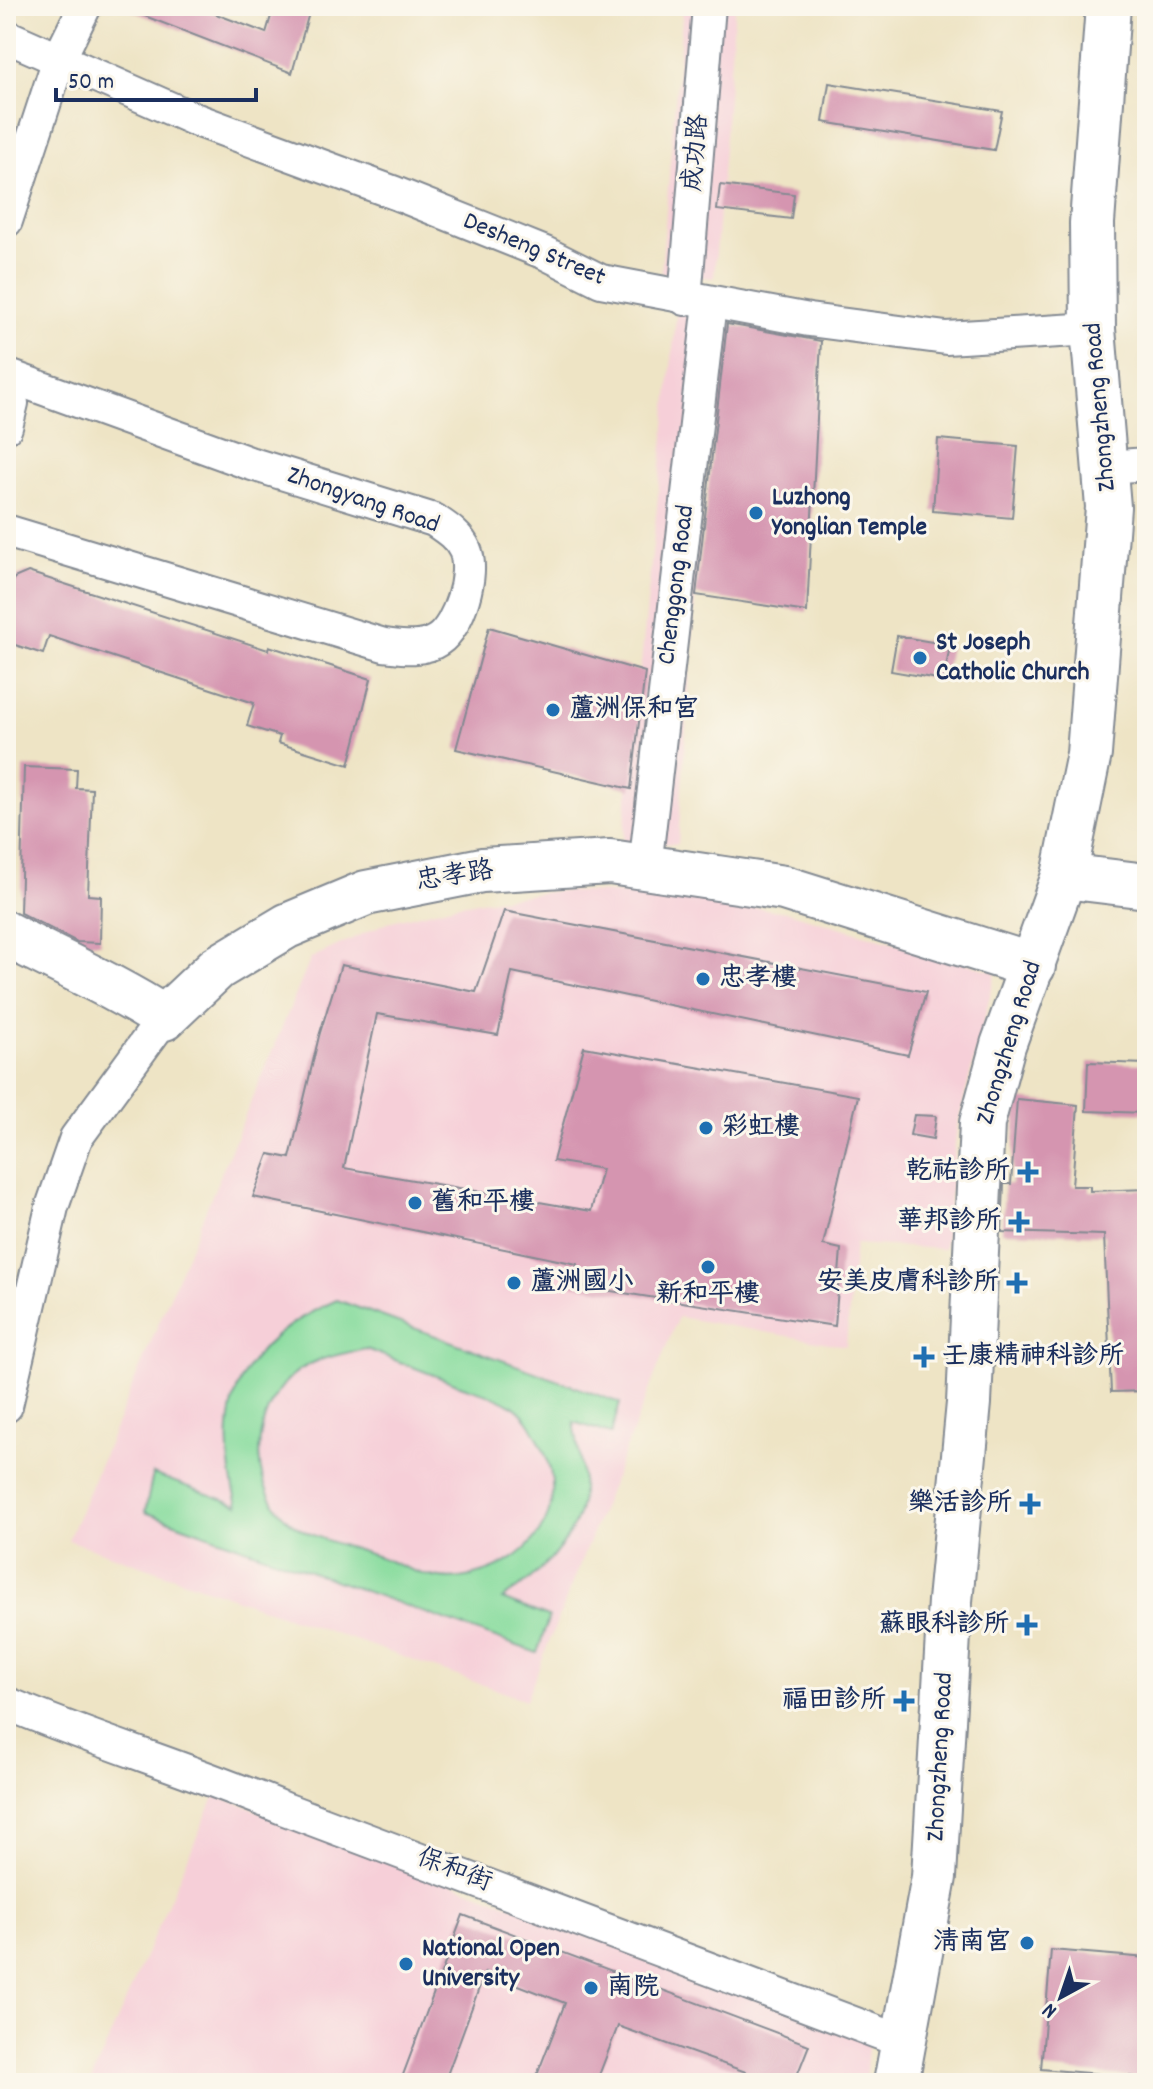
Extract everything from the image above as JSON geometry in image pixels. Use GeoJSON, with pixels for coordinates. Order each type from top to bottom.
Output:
{"type":"FeatureCollection","features":[{"type":"Feature","properties":{"kind":"street"},"geometry":{"type":"LineString","coordinates":[[6,221],[59,59],[85,6]]}},
{"type":"Feature","properties":{"kind":"street","name":"成功路"},"geometry":{"type":"LineString","coordinates":[[697,301],[709,6]]}},
{"type":"Feature","properties":{"kind":"street","name":"Zhongzheng Road"},"geometry":{"type":"LineString","coordinates":[[898,2062],[934,1877],[950,1601],[969,1403],[982,1123],[1003,1045],[1064,876],[1089,754],[1108,507],[1127,466],[1093,329],[1092,223],[1108,6]]}},
{"type":"Feature","properties":{"kind":"street","name":"Desheng Street"},"geometry":{"type":"LineString","coordinates":[[6,36],[194,119],[409,198],[545,253],[601,281],[697,301],[946,338],[1093,329]]}},
{"type":"Feature","properties":{"kind":"street","name":"Chenggong Road"},"geometry":{"type":"LineString","coordinates":[[645,867],[697,301]]}},
{"type":"Feature","properties":{"kind":"street","name":"Zhongyang Road"},"geometry":{"type":"LineString","coordinates":[[6,375],[249,463],[434,520],[454,534],[466,552],[466,598],[439,640],[414,649],[384,645],[6,531]]}},
{"type":"Feature","properties":{"kind":"street"},"geometry":{"type":"LineString","coordinates":[[6,387],[12,403],[6,427]]}},
{"type":"Feature","properties":{"kind":"street","name":"忠孝路"},"geometry":{"type":"LineString","coordinates":[[6,1406],[52,1207],[76,1138],[164,1018],[217,968],[287,926],[366,893],[482,870],[610,862],[784,888],[1033,966]]}},
{"type":"Feature","properties":{"kind":"street"},"geometry":{"type":"LineString","coordinates":[[1064,876],[1147,886]]}},
{"type":"Feature","properties":{"kind":"street"},"geometry":{"type":"LineString","coordinates":[[6,934],[77,973],[123,992],[164,1018]]}},
{"type":"Feature","properties":{"kind":"street","name":"忠孝路"},"geometry":{"type":"LineString","coordinates":[[6,1294],[43,1246]]}},
{"type":"Feature","properties":{"kind":"street","name":"保和街"},"geometry":{"type":"LineString","coordinates":[[6,1703],[67,1729],[216,1779],[898,2062]]}},
{"type":"Feature","properties":{"kind":"shaded area"},"geometry":{"type":"Polygon","coordinates":[[[683,6],[735,6],[714,278],[661,273],[683,6]]]}},
{"type":"Feature","properties":{"kind":"shaded area"},"geometry":{"type":"Polygon","coordinates":[[[677,308],[715,311],[678,844],[623,841],[677,308]]]}},
{"type":"Feature","properties":{"kind":"shaded area","name":"蘆洲國小"},"geometry":{"type":"Polygon","coordinates":[[[556,891],[666,895],[787,912],[996,972],[957,1127],[944,1249],[855,1244],[846,1346],[678,1317],[526,1700],[68,1540],[311,958],[388,922],[459,904],[556,891]]]}},
{"type":"Feature","properties":{"kind":"shaded area","name":"National Open University"},"geometry":{"type":"Polygon","coordinates":[[[215,1795],[869,2038],[865,2083],[90,2083],[215,1795]]]}},
{"type":"Feature","properties":{"kind":"green space"},"geometry":{"type":"Polygon","coordinates":[[[337,1300],[620,1403],[611,1434],[574,1422],[582,1483],[577,1518],[571,1532],[551,1558],[502,1599],[549,1617],[537,1653],[145,1512],[153,1474],[238,1505],[228,1437],[232,1407],[241,1380],[256,1357],[277,1335],[304,1316],[337,1300]],[[366,1349],[322,1359],[301,1369],[284,1384],[273,1400],[260,1438],[259,1457],[269,1494],[280,1511],[302,1530],[429,1576],[460,1578],[506,1563],[539,1533],[548,1514],[552,1493],[550,1470],[532,1427],[519,1411],[503,1400],[366,1349]]]}},
{"type":"Feature","properties":{"kind":"building"},"geometry":{"type":"Polygon","coordinates":[[[119,6],[195,6],[266,33],[274,6],[311,6],[292,73],[119,6]]]}},
{"type":"Feature","properties":{"kind":"building"},"geometry":{"type":"Polygon","coordinates":[[[829,83],[1002,111],[994,150],[823,122],[829,83]]]}},
{"type":"Feature","properties":{"kind":"building"},"geometry":{"type":"Polygon","coordinates":[[[720,185],[794,194],[791,219],[717,210],[720,185]]]}},
{"type":"Feature","properties":{"kind":"building","name":"Luzhong Yonglian Temple"},"geometry":{"type":"Polygon","coordinates":[[[727,324],[821,341],[807,612],[696,595],[727,324]]]}},
{"type":"Feature","properties":{"kind":"building"},"geometry":{"type":"Polygon","coordinates":[[[938,439],[1018,446],[1012,518],[933,511],[938,439]]]}},
{"type":"Feature","properties":{"kind":"building"},"geometry":{"type":"Polygon","coordinates":[[[28,572],[268,650],[269,646],[371,679],[349,765],[278,743],[280,736],[247,726],[254,703],[49,636],[43,654],[12,644],[13,638],[6,635],[6,599],[14,578],[28,572]]]}},
{"type":"Feature","properties":{"kind":"building","name":"蘆洲保和宮"},"geometry":{"type":"Polygon","coordinates":[[[489,627],[645,672],[631,789],[456,749],[489,627]]]}},
{"type":"Feature","properties":{"kind":"building","name":"St Joseph Catholic Church"},"geometry":{"type":"Polygon","coordinates":[[[897,636],[950,645],[944,680],[891,671],[897,636]]]}},
{"type":"Feature","properties":{"kind":"building"},"geometry":{"type":"Polygon","coordinates":[[[24,767],[77,769],[76,788],[92,789],[88,895],[101,896],[100,943],[77,942],[20,913],[24,767]]]}},
{"type":"Feature","properties":{"kind":"building"},"geometry":{"type":"Polygon","coordinates":[[[504,911],[926,992],[908,1055],[512,972],[498,1035],[377,1014],[344,1168],[591,1211],[602,1169],[553,1161],[584,1047],[858,1096],[823,1245],[841,1249],[835,1326],[572,1285],[577,1264],[253,1197],[269,1154],[290,1158],[319,1036],[341,965],[476,992],[504,911]]]}},
{"type":"Feature","properties":{"kind":"building"},"geometry":{"type":"Polygon","coordinates":[[[1088,1062],[1147,1064],[1147,1113],[1086,1111],[1088,1062]]]}},
{"type":"Feature","properties":{"kind":"building"},"geometry":{"type":"Polygon","coordinates":[[[1017,1099],[1078,1105],[1072,1186],[1090,1186],[1090,1191],[1147,1189],[1147,1391],[1111,1392],[1104,1235],[1002,1232],[1004,1184],[1011,1184],[1017,1099]]]}},
{"type":"Feature","properties":{"kind":"building"},"geometry":{"type":"Polygon","coordinates":[[[914,1115],[936,1116],[933,1139],[910,1135],[914,1115]]]}},
{"type":"Feature","properties":{"kind":"building","name":"南院"},"geometry":{"type":"Polygon","coordinates":[[[463,1915],[809,2045],[794,2083],[741,2083],[746,2072],[618,2026],[596,2083],[534,2083],[565,2003],[485,1972],[444,2083],[400,2083],[463,1915]]]}},
{"type":"Feature","properties":{"kind":"building"},"geometry":{"type":"Polygon","coordinates":[[[1051,1950],[1147,1958],[1147,2078],[1041,2069],[1051,1950]]]}},
{"type":"Feature","properties":{"kind":"place","name":"Luzhong Yonglian Temple"},"geometry":{"type":"Point","coordinates":[756,513]}},
{"type":"Feature","properties":{"kind":"place","name":"St Joseph Catholic Church"},"geometry":{"type":"Point","coordinates":[920,658]}},
{"type":"Feature","properties":{"kind":"place","name":"蘆洲保和宮"},"geometry":{"type":"Point","coordinates":[553,710]}},
{"type":"Feature","properties":{"kind":"place","name":"忠孝樓"},"geometry":{"type":"Point","coordinates":[703,979]}},
{"type":"Feature","properties":{"kind":"place","name":"彩虹樓"},"geometry":{"type":"Point","coordinates":[706,1128]}},
{"type":"Feature","properties":{"kind":"place","name":"乾祐診所"},"geometry":{"type":"Point","coordinates":[1028,1172]}},
{"type":"Feature","properties":{"kind":"place","name":"舊和平樓"},"geometry":{"type":"Point","coordinates":[415,1203]}},
{"type":"Feature","properties":{"kind":"place","name":"華邦診所"},"geometry":{"type":"Point","coordinates":[1019,1222]}},
{"type":"Feature","properties":{"kind":"place","name":"新和平樓"},"geometry":{"type":"Point","coordinates":[708,1267]}},
{"type":"Feature","properties":{"kind":"place","name":"蘆洲國小"},"geometry":{"type":"Point","coordinates":[514,1283]}},
{"type":"Feature","properties":{"kind":"place","name":"安美皮膚科診所"},"geometry":{"type":"Point","coordinates":[1017,1283]}},
{"type":"Feature","properties":{"kind":"place","name":"壬康精神科診所"},"geometry":{"type":"Point","coordinates":[924,1357]}},
{"type":"Feature","properties":{"kind":"place","name":"樂活診所"},"geometry":{"type":"Point","coordinates":[1030,1504]}},
{"type":"Feature","properties":{"kind":"place","name":"蘇眼科診所"},"geometry":{"type":"Point","coordinates":[1027,1625]}},
{"type":"Feature","properties":{"kind":"place","name":"福田診所"},"geometry":{"type":"Point","coordinates":[904,1701]}},
{"type":"Feature","properties":{"kind":"place","name":"清南宮"},"geometry":{"type":"Point","coordinates":[1027,1943]}},
{"type":"Feature","properties":{"kind":"place","name":"National Open University"},"geometry":{"type":"Point","coordinates":[406,1964]}},
{"type":"Feature","properties":{"kind":"place","name":"南院"},"geometry":{"type":"Point","coordinates":[591,1988]}}]}
